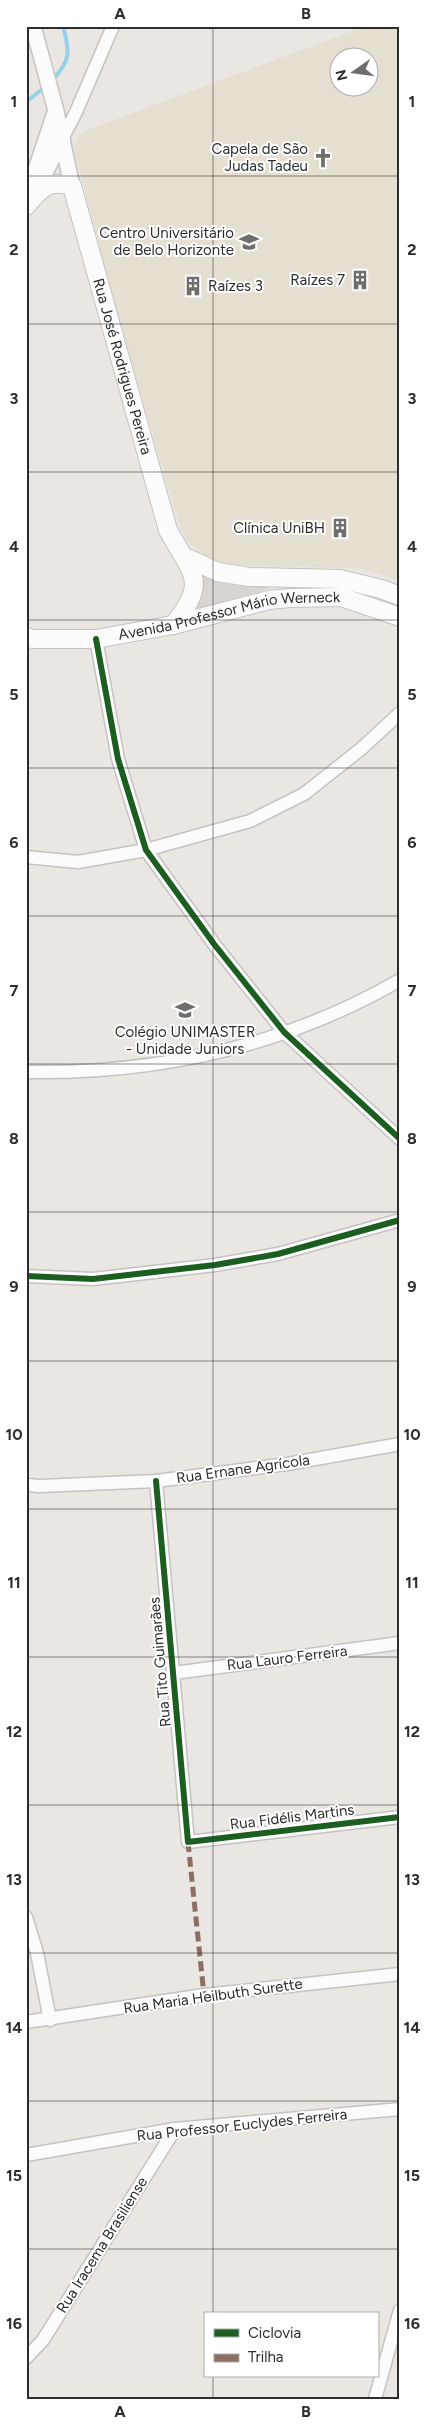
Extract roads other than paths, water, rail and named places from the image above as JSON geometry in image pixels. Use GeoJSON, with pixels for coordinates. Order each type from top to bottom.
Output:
{"type":"FeatureCollection","features":[{"type":"Feature","properties":{"kind":"main road"},"geometry":{"type":"LineString","coordinates":[[28,201],[52,183],[58,182],[72,186]]}},
{"type":"Feature","properties":{"kind":"main road","name":"Rua José Rodrigues Pereira"},"geometry":{"type":"LineString","coordinates":[[72,186],[168,530],[185,557],[191,572],[194,593],[189,606],[173,625]]}},
{"type":"Feature","properties":{"kind":"main road","name":"Avenida Professor Mário Werneck"},"geometry":{"type":"LineString","coordinates":[[185,557],[223,573],[249,577],[340,579],[381,588],[400,596]]}},
{"type":"Feature","properties":{"kind":"main road","name":"Avenida Professor Mário Werneck"},"geometry":{"type":"LineString","coordinates":[[26,637],[32,639],[96,638],[173,625],[269,600],[290,598],[341,596],[400,617]]}},
{"type":"Feature","properties":{"kind":"street","name":"Rua José Rodrigues Pereira"},"geometry":{"type":"LineString","coordinates":[[33,26],[56,111],[72,186]]}},
{"type":"Feature","properties":{"kind":"street"},"geometry":{"type":"LineString","coordinates":[[28,201],[62,139],[114,26]]}},
{"type":"Feature","properties":{"kind":"street"},"geometry":{"type":"LineString","coordinates":[[28,201],[56,111]]}},
{"type":"Feature","properties":{"kind":"street"},"geometry":{"type":"LineString","coordinates":[[96,638],[118,759],[146,850],[214,944],[284,1032],[400,1138]]}},
{"type":"Feature","properties":{"kind":"street"},"geometry":{"type":"LineString","coordinates":[[26,857],[78,862],[146,850],[250,820],[304,794],[360,749],[400,713]]}},
{"type":"Feature","properties":{"kind":"street"},"geometry":{"type":"LineString","coordinates":[[26,1072],[75,1072],[183,1061],[248,1046],[361,1003],[400,980]]}},
{"type":"Feature","properties":{"kind":"street"},"geometry":{"type":"LineString","coordinates":[[26,1276],[93,1279],[215,1265],[278,1254],[400,1220]]}},
{"type":"Feature","properties":{"kind":"street","name":"Rua Ernane Agrícola"},"geometry":{"type":"LineString","coordinates":[[26,1485],[156,1481],[287,1464],[400,1444]]}},
{"type":"Feature","properties":{"kind":"street","name":"Rua Tito Guimarães"},"geometry":{"type":"LineString","coordinates":[[156,1481],[188,1842]]}},
{"type":"Feature","properties":{"kind":"street","name":"Rua Lauro Ferreira"},"geometry":{"type":"LineString","coordinates":[[174,1673],[400,1643]]}},
{"type":"Feature","properties":{"kind":"street","name":"Rua Fidélis Martins"},"geometry":{"type":"LineString","coordinates":[[188,1842],[400,1817]]}},
{"type":"Feature","properties":{"kind":"street"},"geometry":{"type":"LineString","coordinates":[[26,1917],[37,1953],[50,2020]]}},
{"type":"Feature","properties":{"kind":"street","name":"Rua Maria Heilbuth Surette"},"geometry":{"type":"LineString","coordinates":[[26,2022],[50,2020],[204,1995],[400,1974]]}},
{"type":"Feature","properties":{"kind":"street","name":"Rua Professor Euclydes Ferreira"},"geometry":{"type":"LineString","coordinates":[[26,2155],[175,2129],[400,2109]]}},
{"type":"Feature","properties":{"kind":"street","name":"Rua Iracema Brasiliense"},"geometry":{"type":"LineString","coordinates":[[26,2358],[43,2340],[175,2129]]}},
{"type":"Feature","properties":{"kind":"street"},"geometry":{"type":"LineString","coordinates":[[374,2399],[400,2310]]}},
{"type":"Feature","properties":{"kind":"waterway"},"geometry":{"type":"LineString","coordinates":[[52,80],[66,61],[68,50],[63,26]]}},
{"type":"Feature","properties":{"kind":"waterway"},"geometry":{"type":"LineString","coordinates":[[26,102],[45,87]]}},
{"type":"Feature","properties":{"kind":"place","name":"Capela de São Judas Tadeu"},"geometry":{"type":"Point","coordinates":[323,158]}},
{"type":"Feature","properties":{"kind":"place","name":"Centro Universitário de Belo Horizonte"},"geometry":{"type":"Point","coordinates":[249,242]}},
{"type":"Feature","properties":{"kind":"place","name":"Raízes 7"},"geometry":{"type":"Point","coordinates":[360,280]}},
{"type":"Feature","properties":{"kind":"place","name":"Raízes 3"},"geometry":{"type":"Point","coordinates":[193,286]}},
{"type":"Feature","properties":{"kind":"place","name":"Clínica UniBH"},"geometry":{"type":"Point","coordinates":[340,528]}},
{"type":"Feature","properties":{"kind":"place","name":"Colégio UNIMASTER - Unidade Juniors"},"geometry":{"type":"Point","coordinates":[185,1010]}}]}
